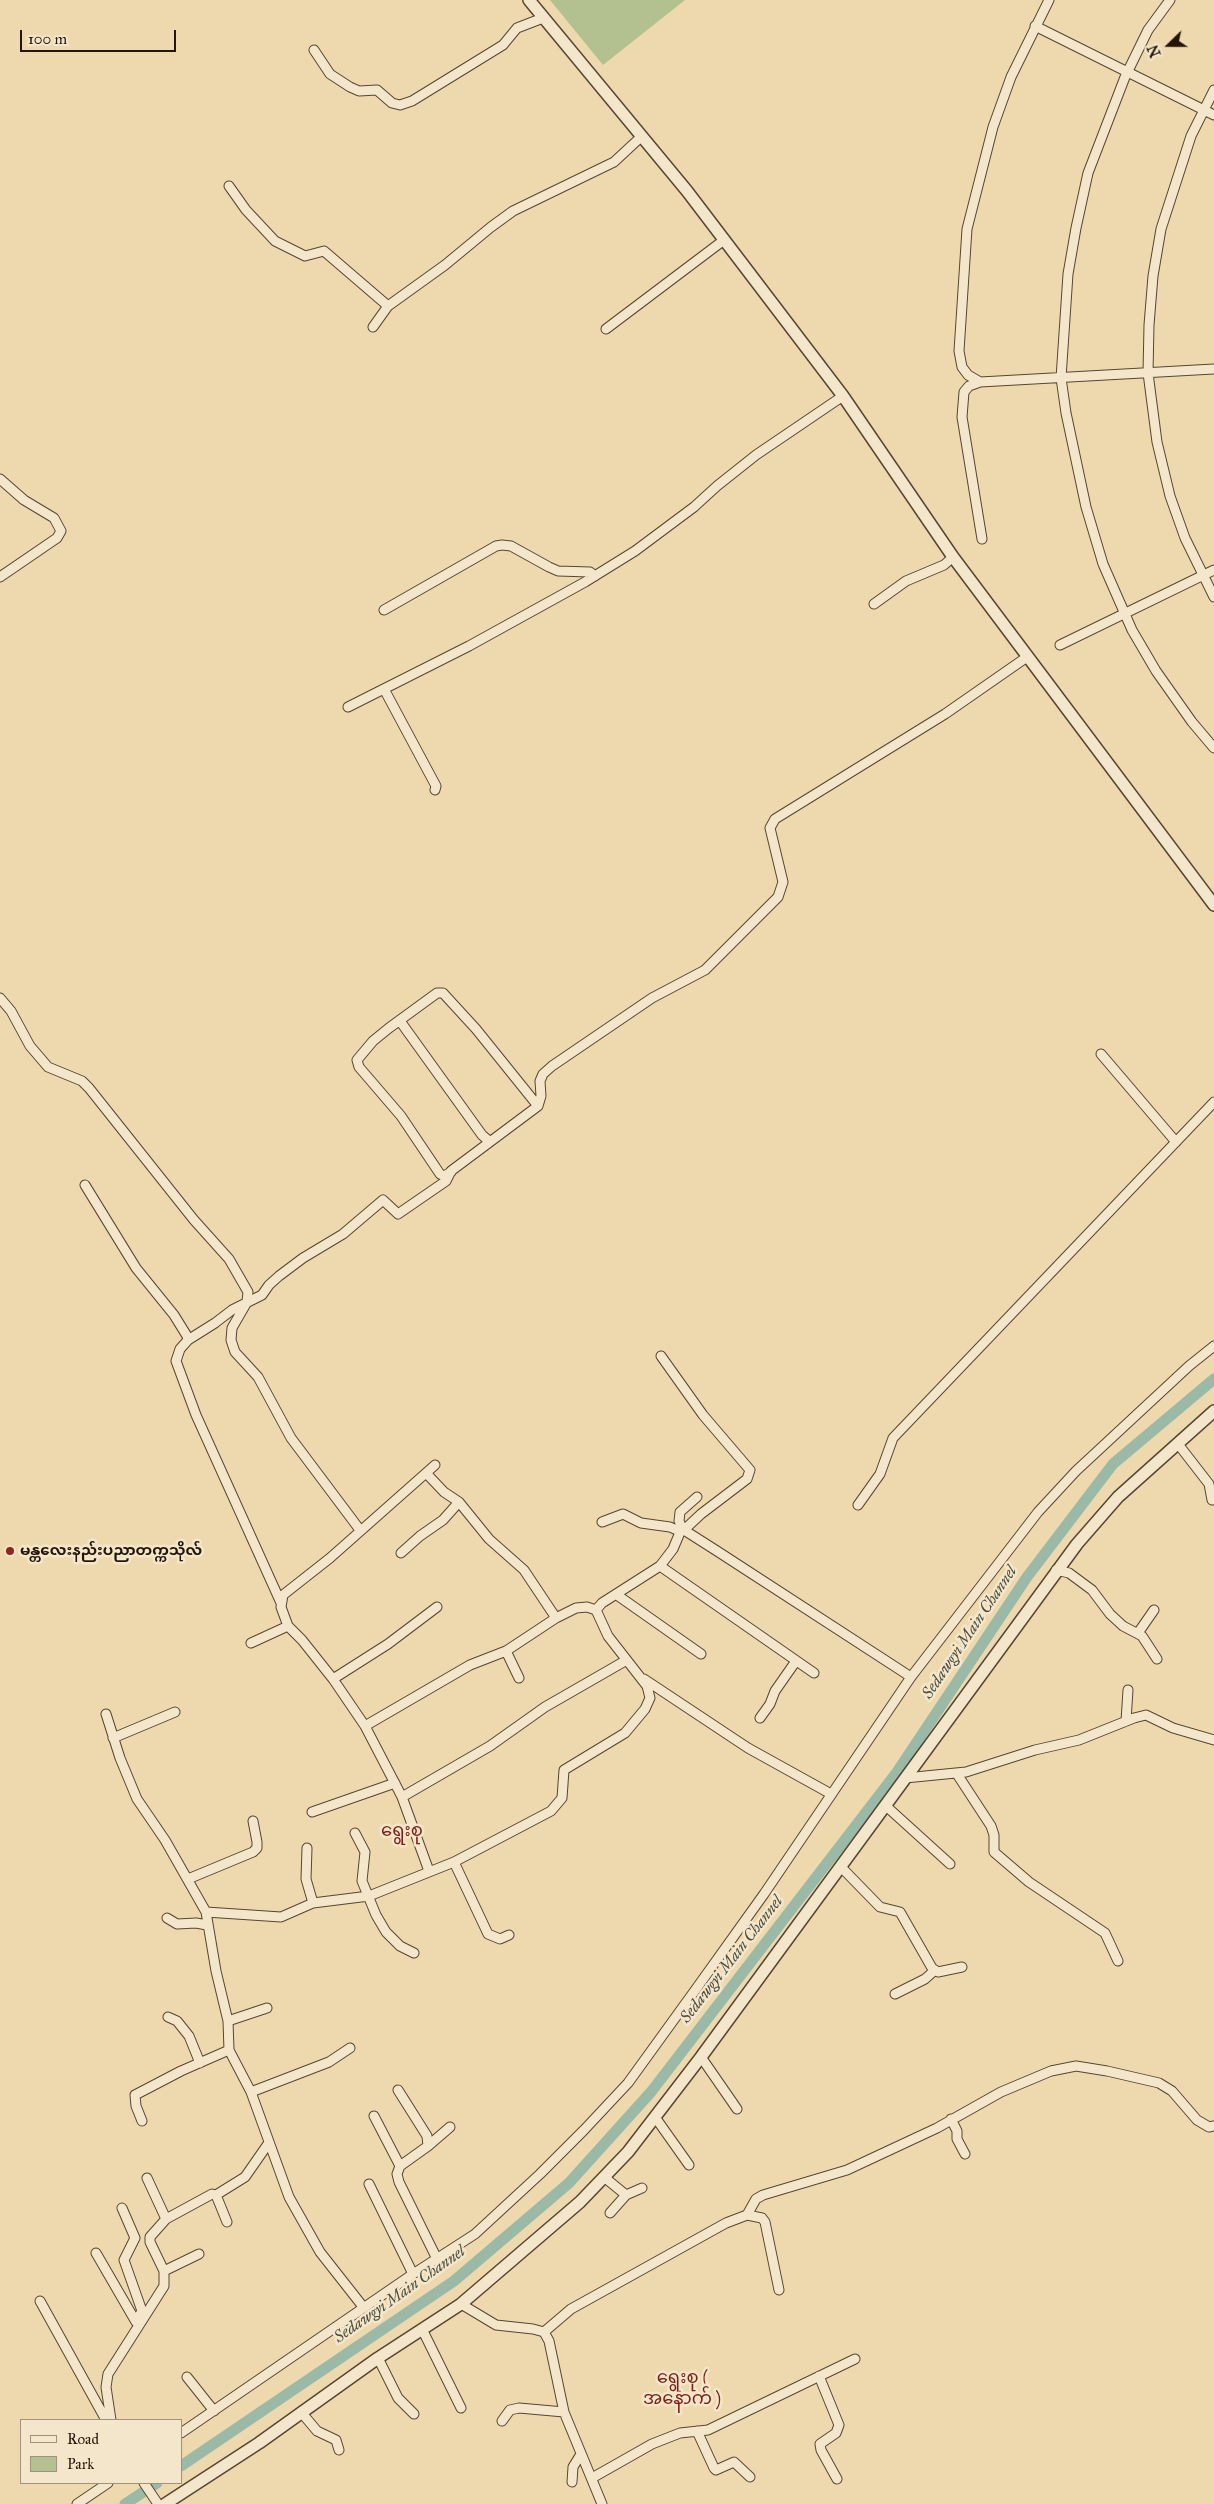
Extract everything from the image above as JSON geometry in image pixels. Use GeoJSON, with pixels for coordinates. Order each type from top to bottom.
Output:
{"type":"FeatureCollection","features":[{"type":"Feature","properties":{"kind":"street"},"geometry":{"type":"LineString","coordinates":[[529,0],[642,136],[843,396],[953,556],[1214,905]]}},
{"type":"Feature","properties":{"kind":"street"},"geometry":{"type":"LineString","coordinates":[[980,382],[968,376],[962,367],[959,351],[967,229],[993,127],[1011,77],[1049,0]]}},
{"type":"Feature","properties":{"kind":"street"},"geometry":{"type":"LineString","coordinates":[[1170,0],[1148,30],[1125,77],[1088,173],[1068,274],[1061,378],[1080,483],[1103,564],[1132,630],[1156,671],[1192,722],[1214,748]]}},
{"type":"Feature","properties":{"kind":"street"},"geometry":{"type":"LineString","coordinates":[[314,50],[330,74],[350,87],[359,91],[377,90],[392,103],[400,105],[412,101],[503,46],[517,28],[543,18]]}},
{"type":"Feature","properties":{"kind":"street"},"geometry":{"type":"LineString","coordinates":[[1035,26],[1214,115]]}},
{"type":"Feature","properties":{"kind":"street"},"geometry":{"type":"LineString","coordinates":[[1214,90],[1191,136],[1161,229],[1153,276],[1148,373],[1157,442],[1170,496],[1188,545],[1214,597]]}},
{"type":"Feature","properties":{"kind":"street"},"geometry":{"type":"LineString","coordinates":[[373,327],[388,306],[445,265],[514,211],[614,162],[642,136]]}},
{"type":"Feature","properties":{"kind":"street"},"geometry":{"type":"LineString","coordinates":[[229,186],[252,216],[275,241],[305,256],[324,251],[388,306]]}},
{"type":"Feature","properties":{"kind":"street"},"geometry":{"type":"LineString","coordinates":[[606,329],[724,240]]}},
{"type":"Feature","properties":{"kind":"street"},"geometry":{"type":"LineString","coordinates":[[982,539],[961,403],[964,392],[969,386],[980,382],[1214,369]]}},
{"type":"Feature","properties":{"kind":"street"},"geometry":{"type":"LineString","coordinates":[[348,707],[469,646],[595,576],[635,551],[694,507],[756,455],[843,396]]}},
{"type":"Feature","properties":{"kind":"street"},"geometry":{"type":"LineString","coordinates":[[0,479],[24,500],[54,518],[61,531],[57,538],[0,577]]}},
{"type":"Feature","properties":{"kind":"street"},"geometry":{"type":"LineString","coordinates":[[384,610],[502,545],[511,546],[548,567],[558,570],[590,572],[595,576]]}},
{"type":"Feature","properties":{"kind":"street"},"geometry":{"type":"LineString","coordinates":[[874,604],[906,581],[944,565],[953,556]]}},
{"type":"Feature","properties":{"kind":"street"},"geometry":{"type":"LineString","coordinates":[[1060,645],[1214,570]]}},
{"type":"Feature","properties":{"kind":"street"},"geometry":{"type":"LineString","coordinates":[[538,1106],[460,1010],[443,992],[437,993],[373,1041],[356,1060],[401,1116],[440,1174],[444,1176],[451,1172],[489,1141],[538,1106],[541,1096],[540,1081],[543,1074],[552,1066],[652,998],[705,970],[778,897],[783,882],[770,828],[775,819],[945,714],[1028,657]]}},
{"type":"Feature","properties":{"kind":"street"},"geometry":{"type":"LineString","coordinates":[[384,689],[436,786],[435,790]]}},
{"type":"Feature","properties":{"kind":"street"},"geometry":{"type":"LineString","coordinates":[[0,998],[12,1011],[30,1046],[48,1066],[82,1081],[89,1088],[194,1220],[229,1259],[246,1286],[247,1302],[232,1328],[231,1340],[235,1352],[258,1377],[291,1438],[360,1530]]}},
{"type":"Feature","properties":{"kind":"street"},"geometry":{"type":"LineString","coordinates":[[400,1021],[482,1135],[489,1141]]}},
{"type":"Feature","properties":{"kind":"street"},"geometry":{"type":"LineString","coordinates":[[1102,1054],[1176,1142]]}},
{"type":"Feature","properties":{"kind":"street"},"geometry":{"type":"LineString","coordinates":[[858,1505],[880,1474],[893,1438],[1214,1102]]}},
{"type":"Feature","properties":{"kind":"street"},"geometry":{"type":"LineString","coordinates":[[429,1870],[402,1796],[365,1726],[333,1679],[302,1640],[288,1626],[281,1603],[196,1415],[176,1361],[180,1349],[188,1340],[247,1302],[262,1295],[269,1285],[303,1258],[344,1234],[383,1200],[398,1214],[446,1181],[451,1172]]}},
{"type":"Feature","properties":{"kind":"street"},"geometry":{"type":"LineString","coordinates":[[85,1185],[136,1268],[174,1315],[188,1340]]}},
{"type":"Feature","properties":{"kind":"street"},"geometry":{"type":"LineString","coordinates":[[182,2432],[413,2274],[475,2234],[540,2174],[628,2083],[759,1902],[911,1677],[1038,1512],[1076,1471],[1189,1366],[1214,1346]]}},
{"type":"Feature","properties":{"kind":"street"},"geometry":{"type":"LineString","coordinates":[[596,1610],[602,1603],[660,1566],[673,1549],[682,1531],[747,1479],[750,1470],[703,1415],[661,1356]]}},
{"type":"Feature","properties":{"kind":"street"},"geometry":{"type":"LineString","coordinates":[[165,2504],[259,2443],[378,2358],[461,2304],[580,2202],[628,2152],[701,2057],[886,1806],[1056,1570],[1118,1497],[1214,1411]]}},
{"type":"Feature","properties":{"kind":"street"},"geometry":{"type":"LineString","coordinates":[[1178,1444],[1209,1484],[1212,1500]]}},
{"type":"Feature","properties":{"kind":"street"},"geometry":{"type":"LineString","coordinates":[[281,1603],[283,1594],[330,1558],[435,1465]]}},
{"type":"Feature","properties":{"kind":"street"},"geometry":{"type":"LineString","coordinates":[[426,1473],[444,1492],[459,1502],[489,1539],[524,1570],[556,1618]]}},
{"type":"Feature","properties":{"kind":"street"},"geometry":{"type":"LineString","coordinates":[[682,1531],[679,1521],[680,1512],[697,1496]]}},
{"type":"Feature","properties":{"kind":"street"},"geometry":{"type":"LineString","coordinates":[[401,1553],[420,1536],[443,1520],[459,1502]]}},
{"type":"Feature","properties":{"kind":"street"},"geometry":{"type":"LineString","coordinates":[[602,1522],[623,1514],[641,1522],[682,1531],[911,1677]]}},
{"type":"Feature","properties":{"kind":"street"},"geometry":{"type":"LineString","coordinates":[[660,1566],[814,1673]]}},
{"type":"Feature","properties":{"kind":"street"},"geometry":{"type":"LineString","coordinates":[[1056,1570],[1069,1573],[1088,1587],[1122,1626],[1138,1633],[1148,1644],[1157,1659]]}},
{"type":"Feature","properties":{"kind":"street"},"geometry":{"type":"LineString","coordinates":[[617,1595],[702,1654]]}},
{"type":"Feature","properties":{"kind":"street"},"geometry":{"type":"LineString","coordinates":[[333,1679],[388,1644],[437,1607]]}},
{"type":"Feature","properties":{"kind":"street"},"geometry":{"type":"LineString","coordinates":[[365,1726],[470,1665],[506,1651],[556,1618],[576,1608],[587,1607],[596,1610],[608,1636],[625,1661],[641,1677],[748,1748],[831,1794]]}},
{"type":"Feature","properties":{"kind":"street"},"geometry":{"type":"LineString","coordinates":[[1138,1633],[1154,1610]]}},
{"type":"Feature","properties":{"kind":"street"},"geometry":{"type":"LineString","coordinates":[[251,1643],[288,1626]]}},
{"type":"Feature","properties":{"kind":"street"},"geometry":{"type":"LineString","coordinates":[[506,1651],[519,1678]]}},
{"type":"Feature","properties":{"kind":"street"},"geometry":{"type":"LineString","coordinates":[[402,1796],[490,1746],[545,1707],[625,1661]]}},
{"type":"Feature","properties":{"kind":"street"},"geometry":{"type":"LineString","coordinates":[[760,1718],[770,1704],[775,1691],[796,1661]]}},
{"type":"Feature","properties":{"kind":"street"},"geometry":{"type":"LineString","coordinates":[[206,1912],[281,1917],[313,1903],[369,1896],[429,1870],[454,1862],[551,1811],[562,1798],[564,1770],[625,1734],[645,1709],[649,1691],[641,1677]]}},
{"type":"Feature","properties":{"kind":"street"},"geometry":{"type":"LineString","coordinates":[[1126,1721],[1128,1690]]}},
{"type":"Feature","properties":{"kind":"street"},"geometry":{"type":"LineString","coordinates":[[113,1738],[175,1712]]}},
{"type":"Feature","properties":{"kind":"street"},"geometry":{"type":"LineString","coordinates":[[106,1714],[113,1738],[138,1799],[188,1879],[206,1912],[207,1925],[228,2021],[229,2050],[251,2092],[268,2144],[289,2197],[320,2252],[364,2308]]}},
{"type":"Feature","properties":{"kind":"street"},"geometry":{"type":"LineString","coordinates":[[906,1778],[957,1774],[1035,1750],[1079,1740],[1146,1715],[1173,1728],[1214,1740]]}},
{"type":"Feature","properties":{"kind":"street"},"geometry":{"type":"LineString","coordinates":[[957,1774],[991,1826],[994,1835],[994,1852],[1029,1882],[1105,1933],[1118,1961]]}},
{"type":"Feature","properties":{"kind":"street"},"geometry":{"type":"LineString","coordinates":[[312,1812],[395,1783]]}},
{"type":"Feature","properties":{"kind":"street"},"geometry":{"type":"LineString","coordinates":[[886,1806],[950,1864]]}},
{"type":"Feature","properties":{"kind":"street"},"geometry":{"type":"LineString","coordinates":[[188,1879],[253,1852],[257,1848],[258,1842],[253,1821]]}},
{"type":"Feature","properties":{"kind":"street"},"geometry":{"type":"LineString","coordinates":[[355,1833],[365,1852],[362,1881],[376,1915],[386,1932],[400,1946],[414,1953]]}},
{"type":"Feature","properties":{"kind":"street"},"geometry":{"type":"LineString","coordinates":[[307,1848],[306,1886],[313,1903]]}},
{"type":"Feature","properties":{"kind":"street"},"geometry":{"type":"LineString","coordinates":[[454,1862],[488,1934],[500,1939],[509,1935]]}},
{"type":"Feature","properties":{"kind":"street"},"geometry":{"type":"LineString","coordinates":[[841,1867],[880,1907],[900,1912],[935,1970]]}},
{"type":"Feature","properties":{"kind":"street"},"geometry":{"type":"LineString","coordinates":[[167,1918],[177,1924],[196,1923],[207,1925]]}},
{"type":"Feature","properties":{"kind":"street"},"geometry":{"type":"LineString","coordinates":[[935,1970],[949,1971],[962,1967]]}},
{"type":"Feature","properties":{"kind":"street"},"geometry":{"type":"LineString","coordinates":[[895,1994],[930,1976],[935,1970]]}},
{"type":"Feature","properties":{"kind":"street"},"geometry":{"type":"LineString","coordinates":[[228,2021],[267,2008]]}},
{"type":"Feature","properties":{"kind":"street"},"geometry":{"type":"LineString","coordinates":[[168,2017],[177,2021],[189,2036],[200,2063]]}},
{"type":"Feature","properties":{"kind":"street"},"geometry":{"type":"LineString","coordinates":[[251,2092],[329,2062],[350,2048]]}},
{"type":"Feature","properties":{"kind":"street"},"geometry":{"type":"LineString","coordinates":[[142,2121],[136,2106],[135,2095],[229,2050]]}},
{"type":"Feature","properties":{"kind":"street"},"geometry":{"type":"LineString","coordinates":[[701,2057],[738,2109]]}},
{"type":"Feature","properties":{"kind":"street"},"geometry":{"type":"LineString","coordinates":[[544,2332],[578,2305],[726,2223],[747,2214],[756,2200],[763,2195],[847,2170],[952,2119],[981,2102],[1051,2070],[1076,2066],[1116,2072],[1158,2083],[1172,2091],[1197,2120],[1210,2127],[1214,2126]]}},
{"type":"Feature","properties":{"kind":"street"},"geometry":{"type":"LineString","coordinates":[[398,2090],[427,2136],[428,2146]]}},
{"type":"Feature","properties":{"kind":"street"},"geometry":{"type":"LineString","coordinates":[[374,2116],[400,2166]]}},
{"type":"Feature","properties":{"kind":"street"},"geometry":{"type":"LineString","coordinates":[[655,2117],[689,2165]]}},
{"type":"Feature","properties":{"kind":"street"},"geometry":{"type":"LineString","coordinates":[[952,2119],[957,2131],[957,2139],[965,2154]]}},
{"type":"Feature","properties":{"kind":"street"},"geometry":{"type":"LineString","coordinates":[[436,2259],[399,2182],[397,2174],[400,2166],[450,2127]]}},
{"type":"Feature","properties":{"kind":"street"},"geometry":{"type":"LineString","coordinates":[[111,2419],[106,2387],[108,2374],[164,2286],[164,2271],[150,2242],[154,2231],[166,2219],[209,2195],[216,2195],[245,2177],[268,2144]]}},
{"type":"Feature","properties":{"kind":"street"},"geometry":{"type":"LineString","coordinates":[[604,2177],[626,2196]]}},
{"type":"Feature","properties":{"kind":"street"},"geometry":{"type":"LineString","coordinates":[[147,2178],[166,2219]]}},
{"type":"Feature","properties":{"kind":"street"},"geometry":{"type":"LineString","coordinates":[[369,2184],[413,2274]]}},
{"type":"Feature","properties":{"kind":"street"},"geometry":{"type":"LineString","coordinates":[[610,2213],[626,2196],[642,2188]]}},
{"type":"Feature","properties":{"kind":"street"},"geometry":{"type":"LineString","coordinates":[[216,2195],[227,2222]]}},
{"type":"Feature","properties":{"kind":"street"},"geometry":{"type":"LineString","coordinates":[[122,2208],[135,2238],[124,2260],[142,2311],[132,2334]]}},
{"type":"Feature","properties":{"kind":"street"},"geometry":{"type":"LineString","coordinates":[[747,2214],[762,2218],[765,2222],[779,2290]]}},
{"type":"Feature","properties":{"kind":"street"},"geometry":{"type":"LineString","coordinates":[[96,2253],[136,2322]]}},
{"type":"Feature","properties":{"kind":"street"},"geometry":{"type":"LineString","coordinates":[[164,2271],[199,2254]]}},
{"type":"Feature","properties":{"kind":"street"},"geometry":{"type":"LineString","coordinates":[[40,2301],[105,2419]]}},
{"type":"Feature","properties":{"kind":"street"},"geometry":{"type":"LineString","coordinates":[[461,2304],[496,2325],[544,2332],[549,2341],[564,2412],[602,2504]]}},
{"type":"Feature","properties":{"kind":"street"},"geometry":{"type":"LineString","coordinates":[[422,2328],[461,2408]]}},
{"type":"Feature","properties":{"kind":"street"},"geometry":{"type":"LineString","coordinates":[[378,2358],[398,2398],[414,2414]]}},
{"type":"Feature","properties":{"kind":"street"},"geometry":{"type":"LineString","coordinates":[[592,2478],[652,2444],[680,2433],[708,2430],[855,2360]]}},
{"type":"Feature","properties":{"kind":"street"},"geometry":{"type":"LineString","coordinates":[[818,2376],[839,2425],[836,2433],[820,2444],[837,2479]]}},
{"type":"Feature","properties":{"kind":"street"},"geometry":{"type":"LineString","coordinates":[[187,2377],[214,2411]]}},
{"type":"Feature","properties":{"kind":"street"},"geometry":{"type":"LineString","coordinates":[[502,2421],[510,2410],[519,2408],[564,2412]]}},
{"type":"Feature","properties":{"kind":"street"},"geometry":{"type":"LineString","coordinates":[[301,2412],[317,2431],[336,2440],[340,2450]]}},
{"type":"Feature","properties":{"kind":"street"},"geometry":{"type":"LineString","coordinates":[[697,2431],[716,2470],[734,2462],[750,2477]]}},
{"type":"Feature","properties":{"kind":"street"},"geometry":{"type":"LineString","coordinates":[[572,2482],[573,2467],[581,2454]]}},
{"type":"Feature","properties":{"kind":"street"},"geometry":{"type":"LineString","coordinates":[[77,2504],[107,2484]]}},
{"type":"Feature","properties":{"kind":"street"},"geometry":{"type":"LineString","coordinates":[[145,2484],[156,2501]]}},
{"type":"Feature","properties":{"kind":"green space"},"geometry":{"type":"Polygon","coordinates":[[[550,0],[685,0],[603,65],[550,0]]]}},
{"type":"Feature","properties":{"kind":"waterway","name":"Sedawgyi Main Channel"},"geometry":{"type":"LineString","coordinates":[[182,2465],[454,2281],[569,2183],[651,2092],[897,1772],[1027,1577],[1113,1464],[1214,1379]]}},
{"type":"Feature","properties":{"kind":"waterway","name":"Sedawgyi Main Channel"},"geometry":{"type":"LineString","coordinates":[[125,2504],[155,2484]]}},
{"type":"Feature","properties":{"kind":"place","name":"မန္တလေးနည်းပညာတက္ကသိုလ်"},"geometry":{"type":"Point","coordinates":[10,1551]}},
{"type":"Feature","properties":{"kind":"district","name":"ရွေးစု"},"geometry":{"type":"Point","coordinates":[402,1832]}},
{"type":"Feature","properties":{"kind":"district","name":"ရွေးစု ( အနောက် )"},"geometry":{"type":"Point","coordinates":[682,2389]}}]}
